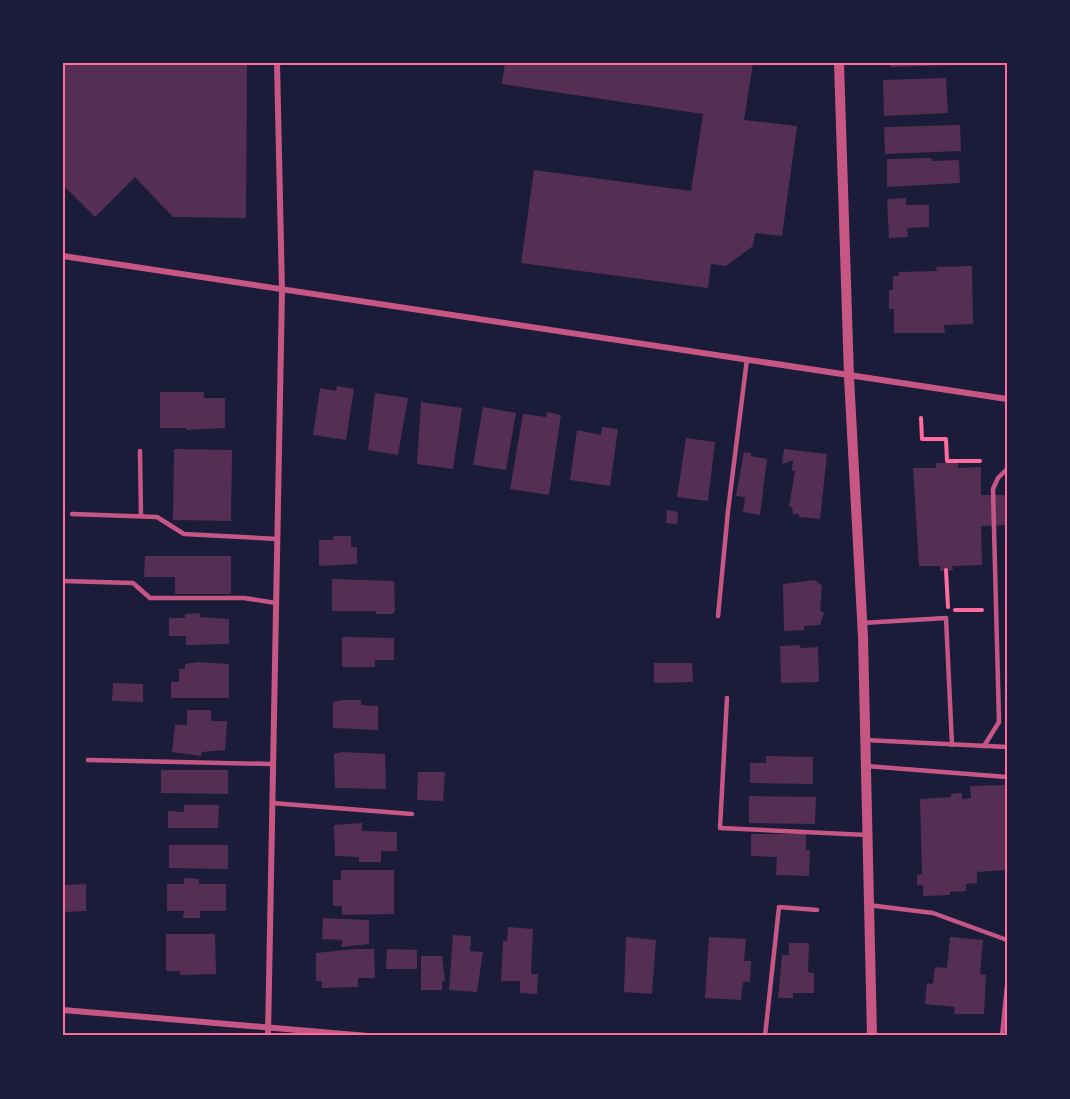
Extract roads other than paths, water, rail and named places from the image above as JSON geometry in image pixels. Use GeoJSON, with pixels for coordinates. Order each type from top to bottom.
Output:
{"type":"FeatureCollection","features":[{"type":"Feature","properties":{"kind":"street"},"geometry":{"type":"LineString","coordinates":[[268,1036],[282,291],[277,63]]}},
{"type":"Feature","properties":{"kind":"street"},"geometry":{"type":"LineString","coordinates":[[838,63],[849,377],[862,623],[872,1036]]}},
{"type":"Feature","properties":{"kind":"street"},"geometry":{"type":"LineString","coordinates":[[63,256],[282,291],[747,358],[849,377],[1007,399]]}},
{"type":"Feature","properties":{"kind":"street"},"geometry":{"type":"LineString","coordinates":[[63,1010],[368,1036]]}},
{"type":"Feature","properties":{"kind":"lane"},"geometry":{"type":"LineString","coordinates":[[718,616],[747,358]]}},
{"type":"Feature","properties":{"kind":"lane"},"geometry":{"type":"LineString","coordinates":[[140,451],[141,516]]}},
{"type":"Feature","properties":{"kind":"lane"},"geometry":{"type":"LineString","coordinates":[[984,746],[999,722],[993,489],[1007,469]]}},
{"type":"Feature","properties":{"kind":"lane"},"geometry":{"type":"LineString","coordinates":[[72,514],[157,517],[184,534],[277,539]]}},
{"type":"Feature","properties":{"kind":"lane"},"geometry":{"type":"LineString","coordinates":[[63,581],[133,583],[150,598],[244,598],[276,603]]}},
{"type":"Feature","properties":{"kind":"lane"},"geometry":{"type":"LineString","coordinates":[[862,623],[946,618],[952,745]]}},
{"type":"Feature","properties":{"kind":"lane"},"geometry":{"type":"LineString","coordinates":[[727,698],[720,828],[867,835]]}},
{"type":"Feature","properties":{"kind":"lane"},"geometry":{"type":"LineString","coordinates":[[865,740],[1007,747]]}},
{"type":"Feature","properties":{"kind":"lane"},"geometry":{"type":"LineString","coordinates":[[88,760],[272,764]]}},
{"type":"Feature","properties":{"kind":"lane"},"geometry":{"type":"LineString","coordinates":[[866,766],[1007,777]]}},
{"type":"Feature","properties":{"kind":"lane"},"geometry":{"type":"LineString","coordinates":[[272,803],[412,814]]}},
{"type":"Feature","properties":{"kind":"lane"},"geometry":{"type":"LineString","coordinates":[[868,905],[933,913],[1007,940]]}},
{"type":"Feature","properties":{"kind":"lane"},"geometry":{"type":"LineString","coordinates":[[765,1036],[779,907],[817,910]]}},
{"type":"Feature","properties":{"kind":"lane"},"geometry":{"type":"LineString","coordinates":[[1002,1036],[1007,986]]}}]}
